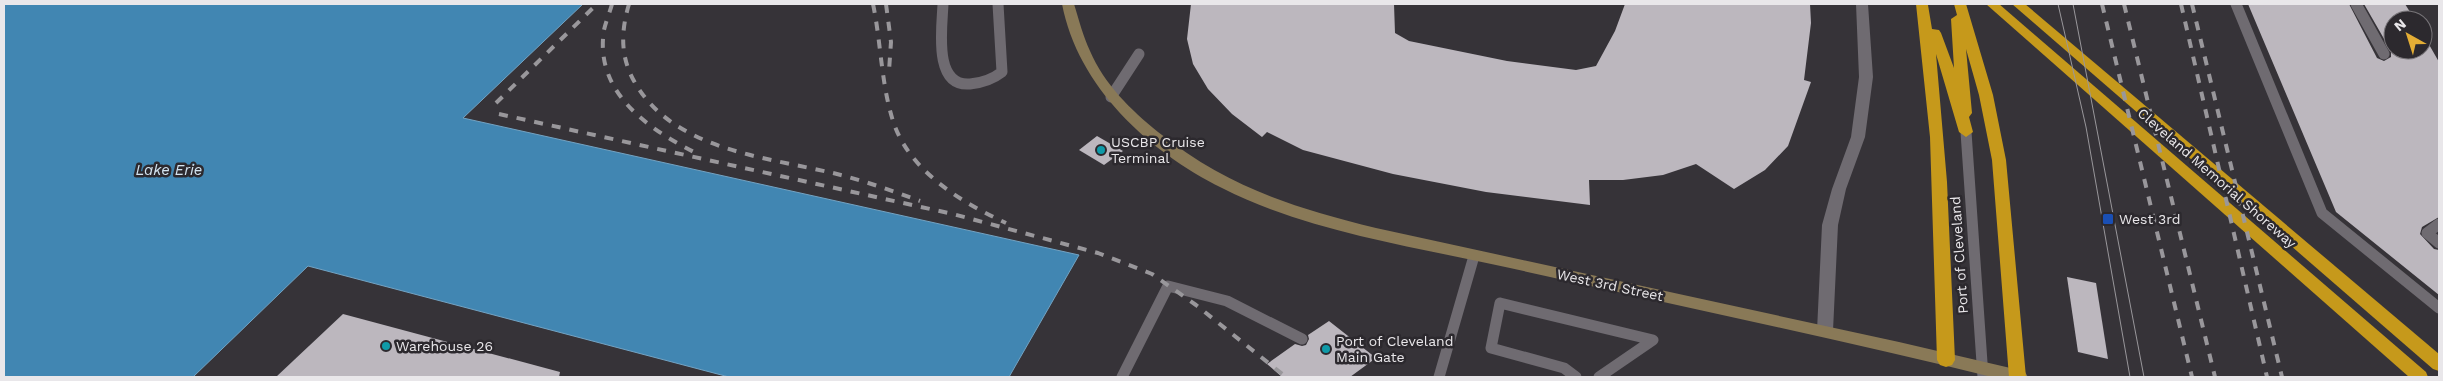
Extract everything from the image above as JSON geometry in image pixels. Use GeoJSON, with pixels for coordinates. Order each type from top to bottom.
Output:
{"type":"FeatureCollection","features":[{"type":"Feature","properties":{"kind":"highway"},"geometry":{"type":"LineString","coordinates":[[1922,4],[1946,62],[1966,132]]}},
{"type":"Feature","properties":{"kind":"highway"},"geometry":{"type":"LineString","coordinates":[[1922,4],[1932,60],[1937,110],[1951,361]]}},
{"type":"Feature","properties":{"kind":"highway"},"geometry":{"type":"LineString","coordinates":[[1958,4],[1956,30],[1964,91],[1966,132]]}},
{"type":"Feature","properties":{"kind":"highway"},"geometry":{"type":"LineString","coordinates":[[1958,4],[1986,95],[1998,152],[2014,376]]}},
{"type":"Feature","properties":{"kind":"highway","name":"Cleveland Memorial Shoreway"},"geometry":{"type":"LineString","coordinates":[[1992,4],[2420,377]]}},
{"type":"Feature","properties":{"kind":"highway","name":"Cleveland Memorial Shoreway"},"geometry":{"type":"LineString","coordinates":[[2018,4],[2439,364]]}},
{"type":"Feature","properties":{"kind":"street","name":"West 3rd Street"},"geometry":{"type":"LineString","coordinates":[[1068,4],[1072,28],[1091,66],[1112,97],[1128,115],[1153,136],[1231,187],[1311,217],[1474,256],[1825,331],[2014,376]]}},
{"type":"Feature","properties":{"kind":"street"},"geometry":{"type":"LineString","coordinates":[[1825,331],[1830,225],[1839,189],[1858,137],[1866,77],[1862,4]]}},
{"type":"Feature","properties":{"kind":"lane"},"geometry":{"type":"LineString","coordinates":[[943,4],[941,51],[948,77],[955,84],[968,86],[995,78],[1002,72],[998,4]]}},
{"type":"Feature","properties":{"kind":"lane"},"geometry":{"type":"LineString","coordinates":[[2236,4],[2322,213],[2439,308]]}},
{"type":"Feature","properties":{"kind":"lane"},"geometry":{"type":"LineString","coordinates":[[2356,4],[2383,52]]}},
{"type":"Feature","properties":{"kind":"lane"},"geometry":{"type":"LineString","coordinates":[[1112,97],[1138,54]]}},
{"type":"Feature","properties":{"kind":"lane","name":"Port of Cleveland"},"geometry":{"type":"LineString","coordinates":[[1966,132],[1983,377]]}},
{"type":"Feature","properties":{"kind":"lane"},"geometry":{"type":"LineString","coordinates":[[2439,224],[2427,233],[2439,242]]}},
{"type":"Feature","properties":{"kind":"lane"},"geometry":{"type":"LineString","coordinates":[[1439,377],[1474,256]]}},
{"type":"Feature","properties":{"kind":"lane"},"geometry":{"type":"LineString","coordinates":[[1122,377],[1168,286],[1227,301],[1302,339]]}},
{"type":"Feature","properties":{"kind":"lane"},"geometry":{"type":"LineString","coordinates":[[1576,377],[1564,368],[1491,348],[1500,303],[1653,340],[1599,377]]}},
{"type":"Feature","properties":{"kind":"water","name":"Lake Erie"},"geometry":{"type":"Polygon","coordinates":[[[4,4],[583,4],[463,118],[1079,255],[1009,377],[729,377],[308,266],[193,377],[4,377],[4,4]]]}},
{"type":"Feature","properties":{"kind":"building"},"geometry":{"type":"Polygon","coordinates":[[[1191,4],[1394,4],[1395,33],[1409,41],[1507,61],[1576,70],[1596,66],[1615,31],[1625,4],[1810,4],[1811,23],[1804,80],[1811,82],[1788,146],[1765,170],[1734,189],[1696,164],[1663,175],[1623,180],[1589,180],[1590,205],[1486,192],[1393,174],[1303,150],[1267,132],[1262,137],[1232,114],[1208,89],[1193,64],[1187,39],[1191,4]]]}},
{"type":"Feature","properties":{"kind":"building"},"geometry":{"type":"Polygon","coordinates":[[[2248,4],[2349,4],[2377,58],[2384,61],[2433,60],[2433,52],[2439,62],[2439,217],[2422,227],[2420,234],[2434,249],[2439,250],[2439,295],[2336,212],[2248,4]]]}},
{"type":"Feature","properties":{"kind":"building"},"geometry":{"type":"Polygon","coordinates":[[[2364,4],[2405,4],[2409,10],[2383,10],[2383,37],[2364,4]]]}},
{"type":"Feature","properties":{"kind":"building","name":"USCBP Cruise Terminal"},"geometry":{"type":"Polygon","coordinates":[[[1097,136],[1123,151],[1104,165],[1079,150],[1097,136]]]}},
{"type":"Feature","properties":{"kind":"building"},"geometry":{"type":"Polygon","coordinates":[[[2067,277],[2096,283],[2108,359],[2078,352],[2067,277]]]}},
{"type":"Feature","properties":{"kind":"building","name":"Warehouse 26"},"geometry":{"type":"Polygon","coordinates":[[[343,314],[560,372],[559,377],[276,377],[343,314]]]}},
{"type":"Feature","properties":{"kind":"building","name":"Port of Cleveland Main Gate"},"geometry":{"type":"Polygon","coordinates":[[[1329,321],[1376,358],[1350,377],[1282,377],[1267,364],[1295,344],[1306,345],[1309,339],[1308,335],[1329,321]]]}},
{"type":"Feature","properties":{"kind":"tram line"},"geometry":{"type":"LineString","coordinates":[[2058,4],[2086,127],[2130,377]]}},
{"type":"Feature","properties":{"kind":"tram line"},"geometry":{"type":"LineString","coordinates":[[2073,4],[2144,377]]}},
{"type":"Feature","properties":{"kind":"railway"},"geometry":{"type":"LineString","coordinates":[[496,103],[597,4]]}},
{"type":"Feature","properties":{"kind":"railway"},"geometry":{"type":"LineString","coordinates":[[612,4],[604,30],[603,52],[607,72],[616,90],[628,106],[643,120],[696,153]]}},
{"type":"Feature","properties":{"kind":"railway"},"geometry":{"type":"LineString","coordinates":[[629,4],[623,34],[624,53],[629,72],[651,104],[672,123],[697,137],[752,156],[837,174],[879,186],[920,201]]}},
{"type":"Feature","properties":{"kind":"railway"},"geometry":{"type":"LineString","coordinates":[[873,4],[889,107],[901,139],[911,155],[939,183],[955,195],[1006,223]]}},
{"type":"Feature","properties":{"kind":"railway"},"geometry":{"type":"LineString","coordinates":[[886,4],[891,42],[889,71]]}},
{"type":"Feature","properties":{"kind":"railway"},"geometry":{"type":"LineString","coordinates":[[2102,4],[2192,377]]}},
{"type":"Feature","properties":{"kind":"railway"},"geometry":{"type":"LineString","coordinates":[[2124,4],[2215,377]]}},
{"type":"Feature","properties":{"kind":"railway"},"geometry":{"type":"LineString","coordinates":[[2181,4],[2267,377]]}},
{"type":"Feature","properties":{"kind":"railway"},"geometry":{"type":"LineString","coordinates":[[2192,4],[2282,377]]}},
{"type":"Feature","properties":{"kind":"railway"},"geometry":{"type":"LineString","coordinates":[[499,114],[953,214],[1098,253],[1152,274],[1196,305],[1286,377]]}},
{"type":"Feature","properties":{"kind":"place","name":"USCBP Cruise Terminal"},"geometry":{"type":"Point","coordinates":[1101,150]}},
{"type":"Feature","properties":{"kind":"place","name":"West 3rd"},"geometry":{"type":"Point","coordinates":[2108,219]}},
{"type":"Feature","properties":{"kind":"place","name":"Warehouse 26"},"geometry":{"type":"Point","coordinates":[386,346]}},
{"type":"Feature","properties":{"kind":"place","name":"Port of Cleveland Main Gate"},"geometry":{"type":"Point","coordinates":[1326,349]}}]}
